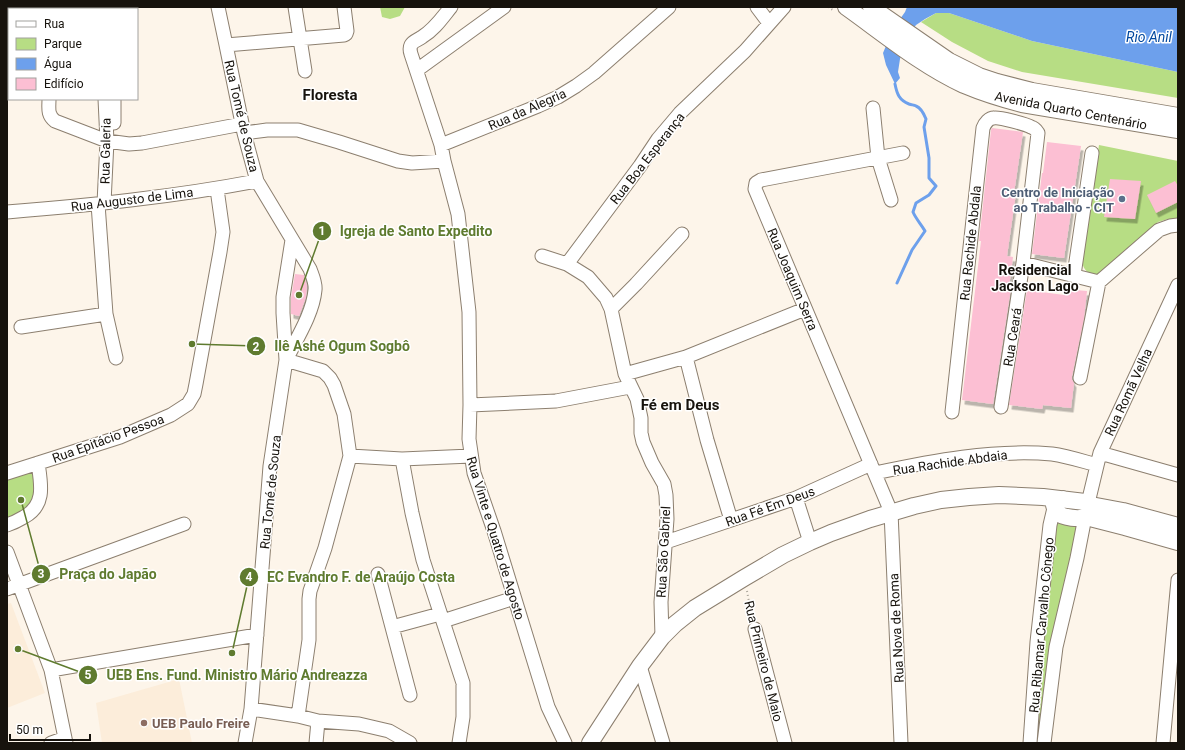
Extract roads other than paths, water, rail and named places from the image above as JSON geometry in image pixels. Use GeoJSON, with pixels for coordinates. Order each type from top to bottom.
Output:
{"type":"FeatureCollection","features":[{"type":"Feature","properties":{"kind":"main road","name":"Avenida Quarto Centenário"},"geometry":{"type":"LineString","coordinates":[[846,7],[870,12],[965,85],[982,92],[1003,99],[1030,105],[1178,130]]}},
{"type":"Feature","properties":{"kind":"main road","name":"Avenida Quarto Centenário"},"geometry":{"type":"LineString","coordinates":[[931,58],[954,64],[974,74],[1014,87],[1178,116]]}},
{"type":"Feature","properties":{"kind":"main road"},"geometry":{"type":"LineString","coordinates":[[590,743],[640,666],[662,637],[675,624],[695,608],[744,578],[810,542],[831,533],[891,512],[941,500],[999,495],[1054,502],[1056,512],[1060,515],[1079,518],[1087,510],[1123,512],[1178,526]]}},
{"type":"Feature","properties":{"kind":"main road"},"geometry":{"type":"LineString","coordinates":[[1087,510],[1125,527],[1178,542]]}},
{"type":"Feature","properties":{"kind":"street","name":"Rua Tomé de Souza"},"geometry":{"type":"LineString","coordinates":[[218,7],[243,129],[257,181],[310,269],[314,281],[315,289],[309,314],[286,360]]}},
{"type":"Feature","properties":{"kind":"street"},"geometry":{"type":"LineString","coordinates":[[295,7],[305,71]]}},
{"type":"Feature","properties":{"kind":"street"},"geometry":{"type":"LineString","coordinates":[[226,44],[344,35],[347,31],[344,7]]}},
{"type":"Feature","properties":{"kind":"street","name":"Rua Vinte e Quatro de Agosto"},"geometry":{"type":"LineString","coordinates":[[451,7],[434,29],[414,41],[410,46],[411,54],[441,145],[458,214],[469,312],[469,439],[471,456],[474,473],[494,531],[548,707],[565,743]]}},
{"type":"Feature","properties":{"kind":"street"},"geometry":{"type":"LineString","coordinates":[[417,70],[504,7]]}},
{"type":"Feature","properties":{"kind":"street"},"geometry":{"type":"LineString","coordinates":[[757,7],[769,24]]}},
{"type":"Feature","properties":{"kind":"street","name":"Rua Boa Esperança"},"geometry":{"type":"LineString","coordinates":[[567,264],[640,166],[658,139],[680,113],[746,51],[784,7]]}},
{"type":"Feature","properties":{"kind":"street","name":"Rua da Alegria"},"geometry":{"type":"LineString","coordinates":[[441,145],[564,94],[594,73],[661,9]]}},
{"type":"Feature","properties":{"kind":"street"},"geometry":{"type":"LineString","coordinates":[[49,100],[48,111],[50,117],[54,121],[110,142],[129,144],[142,143],[243,129],[298,130],[398,161],[412,163],[444,161]]}},
{"type":"Feature","properties":{"kind":"street","name":"Rua Galeria"},"geometry":{"type":"LineString","coordinates":[[105,100],[110,142]]}},
{"type":"Feature","properties":{"kind":"street","name":"Rua Galeria"},"geometry":{"type":"LineString","coordinates":[[114,100],[110,142],[101,204],[106,314],[116,358]]}},
{"type":"Feature","properties":{"kind":"street"},"geometry":{"type":"LineString","coordinates":[[873,108],[878,158],[891,200]]}},
{"type":"Feature","properties":{"kind":"street","name":"Rua Rachide Abdala"},"geometry":{"type":"LineString","coordinates":[[952,412],[983,128],[990,119],[997,117],[1031,126]]}},
{"type":"Feature","properties":{"kind":"street","name":"Rua Ceará"},"geometry":{"type":"LineString","coordinates":[[1001,407],[1023,263],[1038,133],[1031,126]]}},
{"type":"Feature","properties":{"kind":"street","name":"Rua Joaquim Serra"},"geometry":{"type":"LineString","coordinates":[[891,512],[755,189],[756,184],[761,180],[903,153]]}},
{"type":"Feature","properties":{"kind":"street"},"geometry":{"type":"LineString","coordinates":[[1074,275],[1092,153]]}},
{"type":"Feature","properties":{"kind":"street","name":"Rua Augusto de Lima"},"geometry":{"type":"LineString","coordinates":[[7,212],[101,204],[217,189],[257,181]]}},
{"type":"Feature","properties":{"kind":"street","name":"Rua Epitácio Pessoa"},"geometry":{"type":"LineString","coordinates":[[7,473],[120,436],[171,415],[188,404],[194,394],[223,232],[217,189]]}},
{"type":"Feature","properties":{"kind":"street"},"geometry":{"type":"LineString","coordinates":[[1080,378],[1099,282],[1159,230],[1170,226],[1178,226]]}},
{"type":"Feature","properties":{"kind":"street"},"geometry":{"type":"LineString","coordinates":[[611,309],[682,234]]}},
{"type":"Feature","properties":{"kind":"street","name":"Rua Tomé de Souza"},"geometry":{"type":"LineString","coordinates":[[245,743],[251,709],[270,466],[286,360],[283,297],[292,240]]}},
{"type":"Feature","properties":{"kind":"street","name":"Rua São Gabriel"},"geometry":{"type":"LineString","coordinates":[[542,256],[567,264],[588,277],[606,298],[611,309],[625,374],[637,399],[641,418],[641,433],[643,442],[652,463],[664,484],[666,495],[666,542],[661,602],[662,637]]}},
{"type":"Feature","properties":{"kind":"street"},"geometry":{"type":"LineString","coordinates":[[1023,263],[1099,282]]}},
{"type":"Feature","properties":{"kind":"street","name":"Rua Romã Velha"},"geometry":{"type":"LineString","coordinates":[[1087,510],[1098,459],[1178,285]]}},
{"type":"Feature","properties":{"kind":"street"},"geometry":{"type":"LineString","coordinates":[[625,374],[686,357],[805,309]]}},
{"type":"Feature","properties":{"kind":"street"},"geometry":{"type":"LineString","coordinates":[[21,327],[106,314]]}},
{"type":"Feature","properties":{"kind":"street"},"geometry":{"type":"LineString","coordinates":[[686,357],[707,440],[730,520]]}},
{"type":"Feature","properties":{"kind":"street"},"geometry":{"type":"LineString","coordinates":[[286,360],[323,371],[330,378],[344,414],[350,456],[325,548],[310,591],[309,640],[298,716]]}},
{"type":"Feature","properties":{"kind":"street"},"geometry":{"type":"LineString","coordinates":[[470,405],[556,401],[630,387]]}},
{"type":"Feature","properties":{"kind":"street","name":"Rua Rachide Abdaia"},"geometry":{"type":"LineString","coordinates":[[873,469],[990,454],[1023,453],[1052,454],[1072,458],[1098,459],[1178,476]]}},
{"type":"Feature","properties":{"kind":"street"},"geometry":{"type":"LineString","coordinates":[[350,456],[402,459],[471,456]]}},
{"type":"Feature","properties":{"kind":"street"},"geometry":{"type":"LineString","coordinates":[[402,459],[412,513],[423,560],[463,683],[463,717],[458,743]]}},
{"type":"Feature","properties":{"kind":"street","name":"Rua Epitácio Pessoa"},"geometry":{"type":"LineString","coordinates":[[7,525],[31,513],[39,500],[41,486],[38,463]]}},
{"type":"Feature","properties":{"kind":"street","name":"Rua Fé Em Deus"},"geometry":{"type":"LineString","coordinates":[[666,542],[796,498],[873,469]]}},
{"type":"Feature","properties":{"kind":"street"},"geometry":{"type":"LineString","coordinates":[[796,498],[810,542]]}},
{"type":"Feature","properties":{"kind":"street","name":"Rua Ribamar Carvalho Cônego"},"geometry":{"type":"LineString","coordinates":[[1030,743],[1037,642],[1054,502]]}},
{"type":"Feature","properties":{"kind":"street","name":"Rua Ribamar Carvalho Cônego"},"geometry":{"type":"LineString","coordinates":[[1044,743],[1056,647],[1087,510]]}},
{"type":"Feature","properties":{"kind":"street","name":"Rua Nova de Roma"},"geometry":{"type":"LineString","coordinates":[[891,512],[901,743]]}},
{"type":"Feature","properties":{"kind":"street"},"geometry":{"type":"LineString","coordinates":[[13,587],[184,524]]}},
{"type":"Feature","properties":{"kind":"street"},"geometry":{"type":"LineString","coordinates":[[7,552],[13,587],[51,670],[65,740],[51,743]]}},
{"type":"Feature","properties":{"kind":"street"},"geometry":{"type":"LineString","coordinates":[[378,574],[410,695]]}},
{"type":"Feature","properties":{"kind":"street"},"geometry":{"type":"LineString","coordinates":[[1163,743],[1178,580]]}},
{"type":"Feature","properties":{"kind":"street"},"geometry":{"type":"LineString","coordinates":[[392,627],[441,617],[514,598]]}},
{"type":"Feature","properties":{"kind":"street","name":"Rua Primeiro de Maio"},"geometry":{"type":"LineString","coordinates":[[754,629],[785,743]]}},
{"type":"Feature","properties":{"kind":"street"},"geometry":{"type":"LineString","coordinates":[[51,670],[257,635]]}},
{"type":"Feature","properties":{"kind":"street"},"geometry":{"type":"LineString","coordinates":[[640,666],[663,743]]}},
{"type":"Feature","properties":{"kind":"street"},"geometry":{"type":"LineString","coordinates":[[251,709],[298,716],[318,721],[359,724],[390,731],[410,743]]}},
{"type":"Feature","properties":{"kind":"street"},"geometry":{"type":"LineString","coordinates":[[316,743],[318,721]]}},
{"type":"Feature","properties":{"kind":"water","name":"Rio Anil"},"geometry":{"type":"Polygon","coordinates":[[[907,7],[1178,7],[1178,72],[1032,41],[949,13],[936,13],[916,25],[905,39],[898,72],[900,78],[895,84],[886,65],[883,53],[893,29],[907,7]]]}},
{"type":"Feature","properties":{"kind":"waterway"},"geometry":{"type":"LineString","coordinates":[[895,84],[901,99],[919,108],[926,119],[924,127],[929,158],[929,178],[936,186],[929,195],[916,203],[913,212],[925,231],[912,250],[897,283]]}},
{"type":"Feature","properties":{"kind":"place","name":"Centro de Iniciação ao Trabalho - CIT"},"geometry":{"type":"Point","coordinates":[1122,199]}},
{"type":"Feature","properties":{"kind":"place","name":"Igreja de Santo Expedito"},"geometry":{"type":"Point","coordinates":[299,295]}},
{"type":"Feature","properties":{"kind":"place","name":"Ilê Ashé Ogum Sogbô"},"geometry":{"type":"Point","coordinates":[192,344]}},
{"type":"Feature","properties":{"kind":"place","name":"Praça do Japão"},"geometry":{"type":"Point","coordinates":[21,500]}},
{"type":"Feature","properties":{"kind":"place","name":"UEB Ens. Fund. Ministro Mário Andreazza"},"geometry":{"type":"Point","coordinates":[18,649]}},
{"type":"Feature","properties":{"kind":"place","name":"EC Evandro F. de Araújo Costa"},"geometry":{"type":"Point","coordinates":[232,653]}},
{"type":"Feature","properties":{"kind":"place","name":"UEB Paulo Freire"},"geometry":{"type":"Point","coordinates":[144,723]}},
{"type":"Feature","properties":{"kind":"district","name":"Floresta"},"geometry":{"type":"Point","coordinates":[330,95]}},
{"type":"Feature","properties":{"kind":"district","name":"Residencial Jackson Lago"},"geometry":{"type":"Point","coordinates":[1035,278]}},
{"type":"Feature","properties":{"kind":"district","name":"Fé em Deus"},"geometry":{"type":"Point","coordinates":[680,405]}}]}
